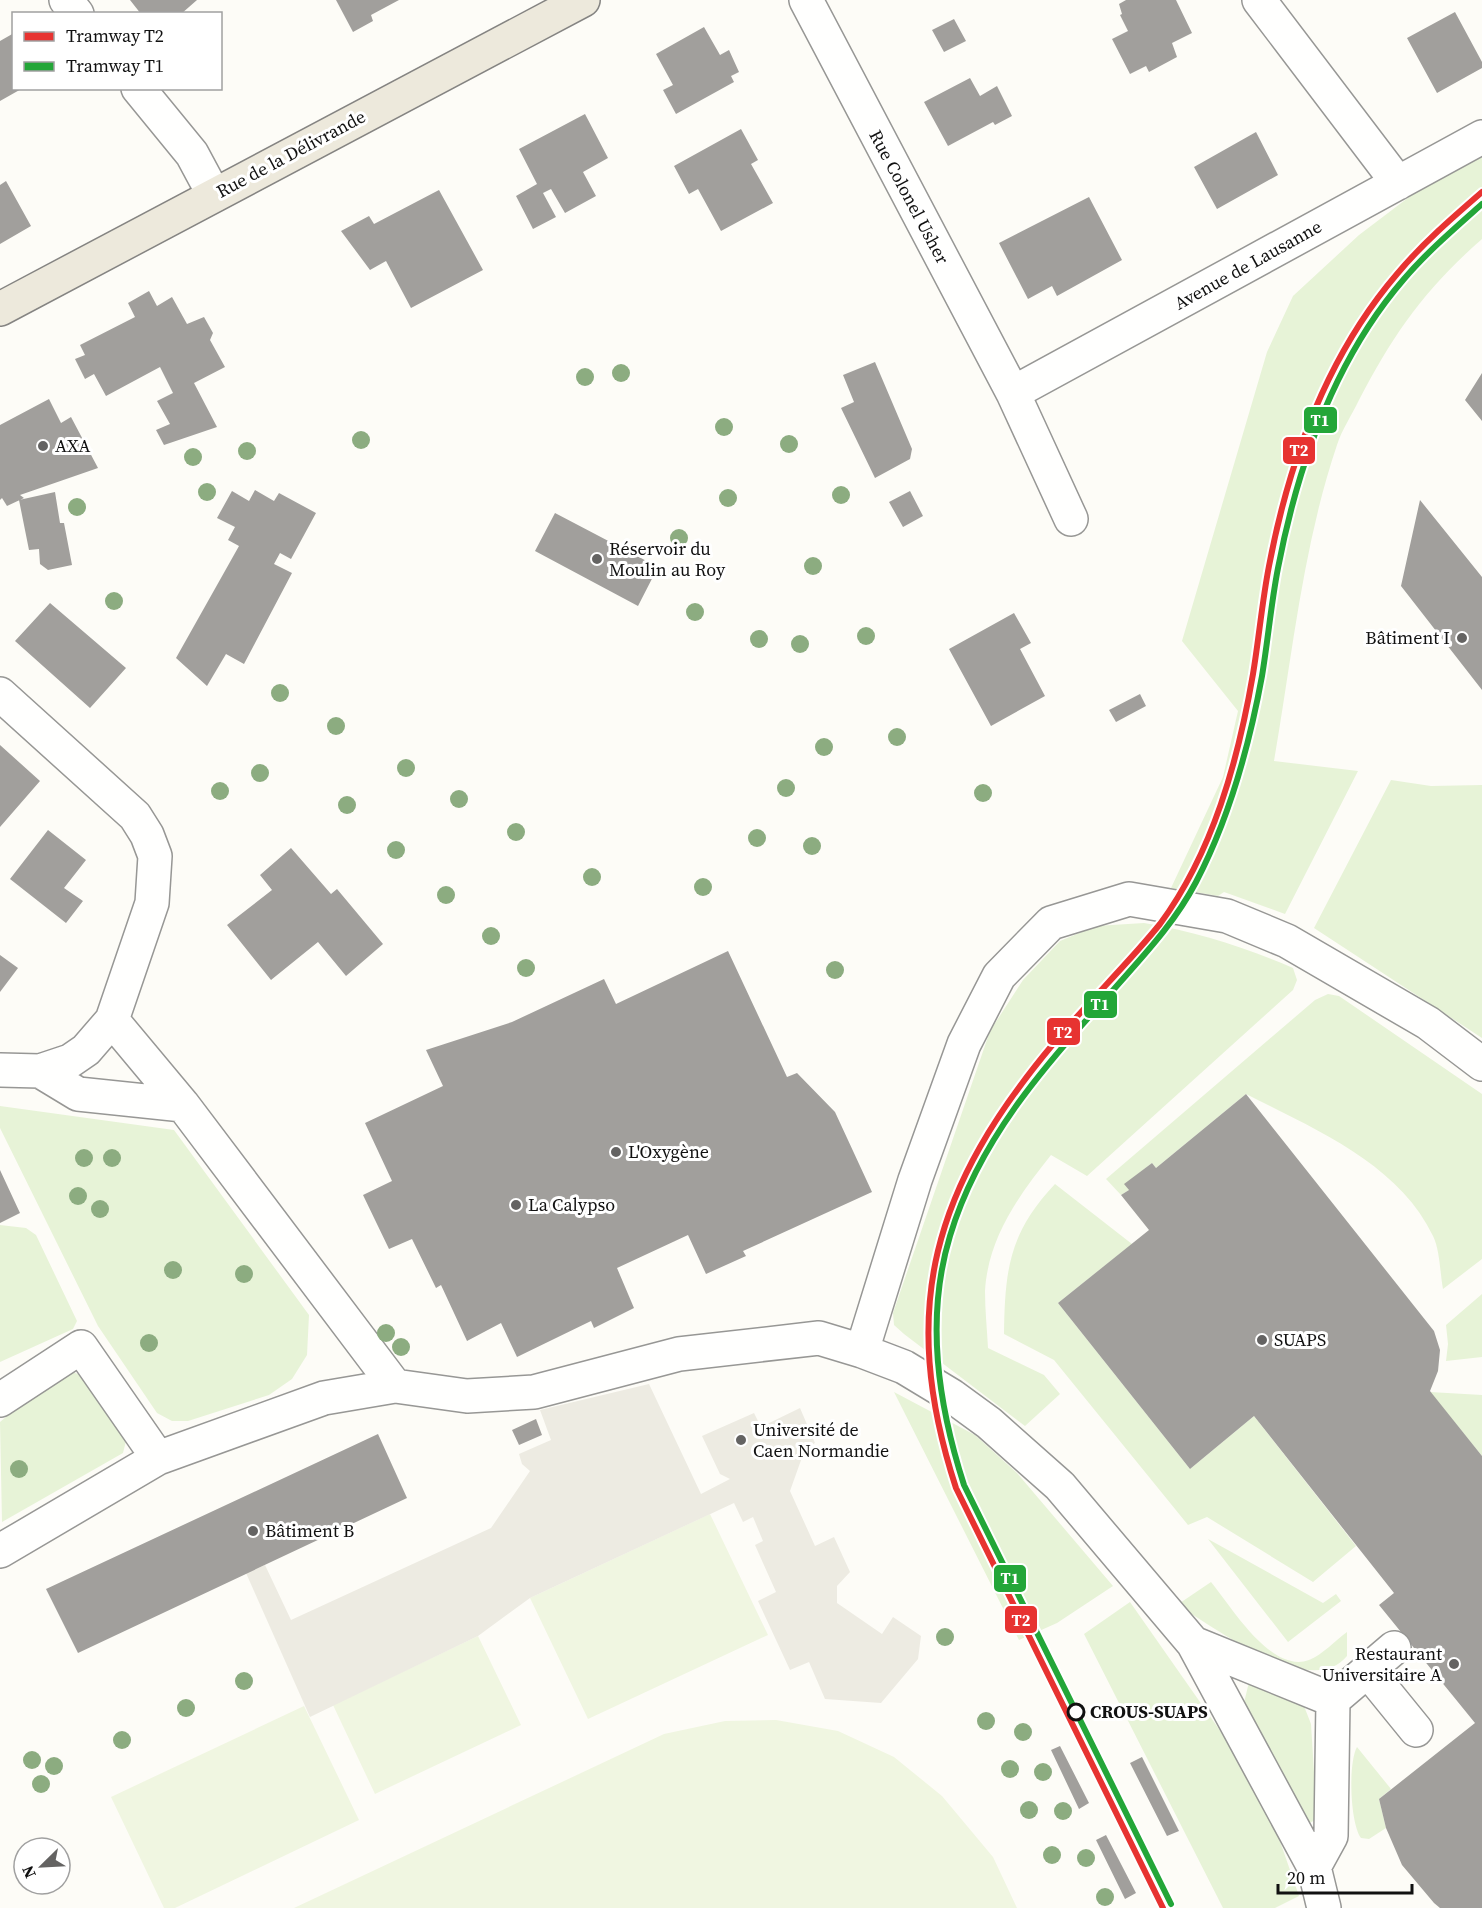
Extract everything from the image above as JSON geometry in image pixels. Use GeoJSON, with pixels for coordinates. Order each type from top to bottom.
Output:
{"type":"FeatureCollection","features":[{"type":"Feature","properties":{"kind":"main road","name":"Rue de la Délivrande"},"geometry":{"type":"LineString","coordinates":[[0,309],[583,0]]}},
{"type":"Feature","properties":{"kind":"street"},"geometry":{"type":"LineString","coordinates":[[66,0],[75,12]]}},
{"type":"Feature","properties":{"kind":"street","name":"Rue Colonel Usher"},"geometry":{"type":"LineString","coordinates":[[806,0],[1013,393],[1071,519]]}},
{"type":"Feature","properties":{"kind":"street"},"geometry":{"type":"LineString","coordinates":[[1259,0],[1398,183]]}},
{"type":"Feature","properties":{"kind":"street"},"geometry":{"type":"LineString","coordinates":[[140,90],[192,154],[214,195]]}},
{"type":"Feature","properties":{"kind":"street","name":"Avenue de Lausanne"},"geometry":{"type":"LineString","coordinates":[[1013,393],[1482,137]]}},
{"type":"Feature","properties":{"kind":"street"},"geometry":{"type":"LineString","coordinates":[[0,694],[135,816],[147,835],[155,856],[152,903],[112,1020],[86,1050],[70,1061],[40,1071],[0,1070]]}},
{"type":"Feature","properties":{"kind":"street"},"geometry":{"type":"LineString","coordinates":[[862,1351],[915,1180],[964,1044],[999,975],[1051,923],[1129,899],[1227,916],[1287,941],[1428,1023],[1482,1064]]}},
{"type":"Feature","properties":{"kind":"street"},"geometry":{"type":"LineString","coordinates":[[112,1020],[183,1105],[394,1386]]}},
{"type":"Feature","properties":{"kind":"street"},"geometry":{"type":"LineString","coordinates":[[40,1071],[78,1094],[183,1105]]}},
{"type":"Feature","properties":{"kind":"street"},"geometry":{"type":"LineString","coordinates":[[0,1551],[158,1458],[320,1399],[394,1386],[467,1396],[534,1392],[679,1354],[819,1338],[903,1367],[952,1396],[989,1423],[1060,1486],[1193,1643],[1314,1867],[1324,1908]]}},
{"type":"Feature","properties":{"kind":"street"},"geometry":{"type":"LineString","coordinates":[[0,1400],[81,1347],[158,1458]]}},
{"type":"Feature","properties":{"kind":"street"},"geometry":{"type":"LineString","coordinates":[[1193,1643],[1333,1700]]}},
{"type":"Feature","properties":{"kind":"street"},"geometry":{"type":"LineString","coordinates":[[1314,1867],[1331,1836],[1333,1700],[1394,1648]]}},
{"type":"Feature","properties":{"kind":"street"},"geometry":{"type":"LineString","coordinates":[[1368,1671],[1416,1730]]}},
{"type":"Feature","properties":{"kind":"green space"},"geometry":{"type":"Polygon","coordinates":[[[1482,157],[1482,239],[1427,294],[1398,333],[1372,376],[1337,445],[1315,522],[1274,761],[1358,771],[1285,914],[1224,892],[1218,896],[1171,888],[1223,777],[1238,711],[1182,641],[1267,352],[1293,296],[1359,235],[1417,191],[1482,157]]]}},
{"type":"Feature","properties":{"kind":"green space"},"geometry":{"type":"Polygon","coordinates":[[[1391,780],[1431,786],[1482,785],[1482,1038],[1314,928],[1391,780]]]}},
{"type":"Feature","properties":{"kind":"green space"},"geometry":{"type":"Polygon","coordinates":[[[1144,923],[1202,936],[1256,953],[1293,968],[1297,980],[1293,990],[1087,1176],[1051,1155],[1007,1218],[992,1253],[987,1272],[985,1291],[988,1348],[1044,1375],[1060,1394],[1025,1426],[904,1334],[894,1325],[893,1313],[990,1031],[1023,980],[1060,941],[1096,926],[1144,923]]]}},
{"type":"Feature","properties":{"kind":"green space"},"geometry":{"type":"Polygon","coordinates":[[[1328,994],[1339,996],[1482,1094],[1482,1259],[1443,1289],[1433,1236],[1418,1210],[1399,1188],[1376,1168],[1326,1135],[1246,1094],[1156,1168],[1152,1163],[1125,1184],[1129,1190],[1121,1195],[1106,1179],[1315,1000],[1328,994]]]}},
{"type":"Feature","properties":{"kind":"green space"},"geometry":{"type":"Polygon","coordinates":[[[0,1106],[174,1130],[309,1315],[307,1355],[292,1379],[269,1395],[188,1421],[172,1421],[157,1413],[98,1326],[0,1128],[0,1106]]]}},
{"type":"Feature","properties":{"kind":"green space"},"geometry":{"type":"Polygon","coordinates":[[[1055,1184],[1132,1244],[1058,1303],[1190,1469],[1254,1416],[1356,1546],[1313,1582],[1207,1517],[1188,1525],[1054,1360],[1004,1334],[1008,1271],[1013,1253],[1028,1219],[1055,1184]]]}},
{"type":"Feature","properties":{"kind":"green space"},"geometry":{"type":"Polygon","coordinates":[[[0,1225],[26,1228],[36,1235],[77,1321],[73,1329],[0,1362],[0,1225]]]}},
{"type":"Feature","properties":{"kind":"green space"},"geometry":{"type":"Polygon","coordinates":[[[1482,1294],[1482,1357],[1446,1361],[1448,1344],[1446,1325],[1482,1294]]]}},
{"type":"Feature","properties":{"kind":"green space"},"geometry":{"type":"Polygon","coordinates":[[[73,1372],[87,1378],[128,1433],[123,1453],[2,1522],[0,1422],[54,1376],[73,1372]]]}},
{"type":"Feature","properties":{"kind":"green space"},"geometry":{"type":"Polygon","coordinates":[[[894,1392],[975,1435],[1017,1473],[1113,1586],[1057,1623],[1019,1640],[894,1392]]]}},
{"type":"Feature","properties":{"kind":"green space"},"geometry":{"type":"Polygon","coordinates":[[[1430,1392],[1482,1395],[1482,1456],[1430,1392]]]}},
{"type":"Feature","properties":{"kind":"green space"},"geometry":{"type":"Polygon","coordinates":[[[710,1514],[768,1635],[588,1719],[530,1598],[710,1514]]]}},
{"type":"Feature","properties":{"kind":"green space"},"geometry":{"type":"Polygon","coordinates":[[[1208,1539],[1323,1603],[1336,1594],[1341,1601],[1288,1642],[1208,1539]]]}},
{"type":"Feature","properties":{"kind":"green space"},"geometry":{"type":"Polygon","coordinates":[[[1211,1582],[1253,1635],[1280,1657],[1295,1662],[1309,1660],[1347,1632],[1347,1656],[1331,1668],[1310,1670],[1287,1665],[1262,1656],[1238,1643],[1177,1605],[1211,1582]]]}},
{"type":"Feature","properties":{"kind":"green space"},"geometry":{"type":"Polygon","coordinates":[[[1130,1602],[1242,1762],[1274,1824],[1299,1896],[1275,1908],[1223,1908],[1084,1634],[1130,1602]]]}},
{"type":"Feature","properties":{"kind":"green space"},"geometry":{"type":"Polygon","coordinates":[[[478,1636],[521,1725],[375,1794],[333,1705],[478,1636]]]}},
{"type":"Feature","properties":{"kind":"green space"},"geometry":{"type":"Polygon","coordinates":[[[1249,1682],[1304,1706],[1311,1724],[1317,1820],[1305,1824],[1243,1707],[1249,1682]]]}},
{"type":"Feature","properties":{"kind":"green space"},"geometry":{"type":"Polygon","coordinates":[[[304,1706],[359,1820],[175,1908],[164,1908],[111,1797],[304,1706]]]}},
{"type":"Feature","properties":{"kind":"green space"},"geometry":{"type":"Polygon","coordinates":[[[776,1720],[838,1731],[894,1757],[942,1796],[993,1857],[1017,1908],[294,1908],[664,1734],[725,1721],[776,1720]]]}},
{"type":"Feature","properties":{"kind":"green space"},"geometry":{"type":"Polygon","coordinates":[[[1357,1747],[1391,1789],[1379,1799],[1386,1828],[1369,1839],[1361,1838],[1354,1820],[1351,1779],[1357,1747]]]}},
{"type":"Feature","properties":{"kind":"shaded area"},"geometry":{"type":"Polygon","coordinates":[[[649,1384],[701,1494],[730,1479],[720,1474],[702,1436],[754,1413],[761,1427],[800,1408],[815,1443],[805,1449],[790,1491],[815,1546],[834,1537],[850,1572],[837,1586],[837,1603],[882,1634],[893,1617],[921,1636],[918,1659],[881,1703],[825,1699],[809,1662],[790,1670],[758,1601],[776,1592],[755,1545],[763,1541],[753,1517],[743,1522],[734,1503],[530,1598],[478,1636],[310,1717],[246,1573],[265,1565],[291,1620],[491,1528],[530,1471],[522,1464],[519,1454],[551,1440],[540,1410],[649,1384]]]}},
{"type":"Feature","properties":{"kind":"building"},"geometry":{"type":"Polygon","coordinates":[[[130,0],[197,0],[183,12],[139,12],[130,0]]]}},
{"type":"Feature","properties":{"kind":"building"},"geometry":{"type":"Polygon","coordinates":[[[336,0],[399,0],[371,15],[373,21],[353,32],[336,0]]]}},
{"type":"Feature","properties":{"kind":"building"},"geometry":{"type":"Polygon","coordinates":[[[1126,0],[1176,0],[1192,33],[1172,43],[1177,57],[1149,72],[1146,66],[1130,74],[1112,39],[1128,31],[1120,15],[1122,14],[1119,4],[1126,0]]]}},
{"type":"Feature","properties":{"kind":"building"},"geometry":{"type":"Polygon","coordinates":[[[1455,12],[1482,62],[1482,68],[1437,93],[1407,38],[1455,12]]]}},
{"type":"Feature","properties":{"kind":"building"},"geometry":{"type":"Polygon","coordinates":[[[954,19],[966,41],[944,52],[932,30],[954,19]]]}},
{"type":"Feature","properties":{"kind":"building"},"geometry":{"type":"Polygon","coordinates":[[[704,27],[720,55],[729,50],[739,72],[731,76],[734,82],[676,114],[663,90],[673,85],[656,54],[704,27]]]}},
{"type":"Feature","properties":{"kind":"building"},"geometry":{"type":"Polygon","coordinates":[[[12,34],[12,90],[19,90],[0,101],[0,41],[12,34]]]}},
{"type":"Feature","properties":{"kind":"building"},"geometry":{"type":"Polygon","coordinates":[[[970,78],[980,96],[997,86],[1012,116],[995,125],[993,122],[948,146],[924,102],[970,78]]]}},
{"type":"Feature","properties":{"kind":"building"},"geometry":{"type":"Polygon","coordinates":[[[585,114],[608,158],[583,172],[596,196],[565,213],[551,189],[543,193],[556,217],[533,229],[516,196],[537,184],[519,149],[585,114]]]}},
{"type":"Feature","properties":{"kind":"building"},"geometry":{"type":"Polygon","coordinates":[[[741,129],[758,160],[751,164],[773,203],[721,231],[698,189],[689,194],[674,166],[741,129]]]}},
{"type":"Feature","properties":{"kind":"building"},"geometry":{"type":"Polygon","coordinates":[[[1256,132],[1278,175],[1217,209],[1194,167],[1256,132]]]}},
{"type":"Feature","properties":{"kind":"building"},"geometry":{"type":"Polygon","coordinates":[[[6,181],[31,226],[0,244],[0,185],[6,181]]]}},
{"type":"Feature","properties":{"kind":"building"},"geometry":{"type":"Polygon","coordinates":[[[439,190],[483,270],[411,308],[386,261],[370,270],[341,231],[369,216],[374,224],[439,190]]]}},
{"type":"Feature","properties":{"kind":"building"},"geometry":{"type":"Polygon","coordinates":[[[1089,197],[1122,260],[1057,296],[1052,286],[1028,299],[999,243],[1089,197]]]}},
{"type":"Feature","properties":{"kind":"building"},"geometry":{"type":"Polygon","coordinates":[[[149,291],[157,306],[172,297],[187,324],[204,317],[213,333],[210,340],[225,367],[194,383],[217,427],[164,445],[156,430],[170,424],[157,401],[173,393],[160,367],[106,396],[94,374],[85,379],[75,359],[85,355],[80,345],[135,317],[128,303],[149,291]]]}},
{"type":"Feature","properties":{"kind":"building"},"geometry":{"type":"Polygon","coordinates":[[[875,362],[912,449],[910,459],[875,478],[841,408],[854,402],[843,375],[875,362]]]}},
{"type":"Feature","properties":{"kind":"building"},"geometry":{"type":"Polygon","coordinates":[[[1482,373],[1482,421],[1465,400],[1482,373]]]}},
{"type":"Feature","properties":{"kind":"building","name":"AXA"},"geometry":{"type":"Polygon","coordinates":[[[49,399],[61,423],[71,417],[98,468],[20,495],[24,498],[7,506],[2,498],[0,500],[0,425],[49,399]]]}},
{"type":"Feature","properties":{"kind":"building"},"geometry":{"type":"Polygon","coordinates":[[[255,490],[274,501],[279,493],[316,513],[291,559],[280,553],[274,564],[292,573],[244,664],[226,654],[207,686],[176,658],[239,546],[228,540],[235,527],[217,518],[232,491],[249,501],[255,490]]]}},
{"type":"Feature","properties":{"kind":"building"},"geometry":{"type":"Polygon","coordinates":[[[910,491],[923,516],[903,527],[889,502],[910,491]]]}},
{"type":"Feature","properties":{"kind":"building"},"geometry":{"type":"Polygon","coordinates":[[[55,492],[60,523],[64,523],[72,565],[48,570],[40,564],[39,549],[29,550],[19,500],[55,492]]]}},
{"type":"Feature","properties":{"kind":"building","name":"Bâtiment I"},"geometry":{"type":"Polygon","coordinates":[[[1420,500],[1482,577],[1482,690],[1401,586],[1420,500]]]}},
{"type":"Feature","properties":{"kind":"building","name":"Réservoir du Moulin au Roy"},"geometry":{"type":"Polygon","coordinates":[[[555,513],[658,567],[638,606],[535,551],[555,513]]]}},
{"type":"Feature","properties":{"kind":"building"},"geometry":{"type":"Polygon","coordinates":[[[50,603],[126,668],[90,708],[15,641],[50,603]]]}},
{"type":"Feature","properties":{"kind":"building"},"geometry":{"type":"Polygon","coordinates":[[[1014,613],[1031,643],[1020,649],[1045,696],[991,726],[949,649],[1014,613]]]}},
{"type":"Feature","properties":{"kind":"building"},"geometry":{"type":"Polygon","coordinates":[[[1140,694],[1146,706],[1116,722],[1109,710],[1140,694]]]}},
{"type":"Feature","properties":{"kind":"building"},"geometry":{"type":"Polygon","coordinates":[[[0,745],[40,781],[0,827],[0,745]]]}},
{"type":"Feature","properties":{"kind":"building"},"geometry":{"type":"Polygon","coordinates":[[[48,830],[86,860],[64,888],[83,901],[66,923],[10,879],[48,830]]]}},
{"type":"Feature","properties":{"kind":"building"},"geometry":{"type":"Polygon","coordinates":[[[291,848],[331,894],[337,889],[383,944],[346,976],[318,942],[271,980],[227,925],[272,890],[260,875],[291,848]]]}},
{"type":"Feature","properties":{"kind":"building","name":"L'Oxygène"},"geometry":{"type":"Polygon","coordinates":[[[728,951],[787,1077],[797,1073],[835,1112],[872,1192],[743,1251],[746,1256],[706,1274],[688,1235],[617,1268],[634,1308],[594,1328],[591,1321],[517,1357],[501,1323],[467,1341],[441,1285],[436,1288],[412,1239],[389,1249],[363,1195],[392,1181],[365,1123],[443,1086],[426,1050],[512,1022],[604,979],[616,1004],[728,951]]]}},
{"type":"Feature","properties":{"kind":"building"},"geometry":{"type":"Polygon","coordinates":[[[0,955],[18,968],[0,992],[0,955]]]}},
{"type":"Feature","properties":{"kind":"building","name":"SUAPS"},"geometry":{"type":"Polygon","coordinates":[[[1246,1094],[1434,1331],[1440,1350],[1438,1371],[1430,1391],[1482,1456],[1482,1908],[1440,1908],[1434,1903],[1402,1865],[1386,1828],[1379,1799],[1475,1723],[1379,1605],[1394,1593],[1254,1416],[1190,1469],[1058,1303],[1149,1230],[1121,1195],[1129,1190],[1124,1184],[1152,1163],[1156,1168],[1246,1094]]]}},
{"type":"Feature","properties":{"kind":"building"},"geometry":{"type":"Polygon","coordinates":[[[0,1170],[20,1213],[0,1223],[0,1170]]]}},
{"type":"Feature","properties":{"kind":"building"},"geometry":{"type":"Polygon","coordinates":[[[536,1419],[542,1435],[519,1445],[512,1430],[536,1419]]]}},
{"type":"Feature","properties":{"kind":"building","name":"Bâtiment B"},"geometry":{"type":"Polygon","coordinates":[[[378,1434],[407,1498],[78,1653],[46,1589],[378,1434]]]}},
{"type":"Feature","properties":{"kind":"building"},"geometry":{"type":"Polygon","coordinates":[[[1060,1746],[1089,1803],[1079,1809],[1051,1750],[1060,1746]]]}},
{"type":"Feature","properties":{"kind":"building"},"geometry":{"type":"Polygon","coordinates":[[[1142,1757],[1179,1831],[1167,1836],[1130,1763],[1142,1757]]]}},
{"type":"Feature","properties":{"kind":"building"},"geometry":{"type":"Polygon","coordinates":[[[1106,1835],[1136,1893],[1125,1899],[1096,1840],[1106,1835]]]}},
{"type":"Feature","properties":{"kind":"tram line","name":"T2"},"geometry":{"type":"LineString","coordinates":[[1163,1908],[956,1488],[938,1423],[930,1362],[929,1305],[938,1251],[955,1199],[980,1147],[1013,1096],[1054,1043],[1160,924],[1195,867],[1221,805],[1240,740],[1277,527],[1287,488],[1314,412],[1350,340],[1372,306],[1417,252],[1482,192]]}},
{"type":"Feature","properties":{"kind":"tram line","name":"T1"},"geometry":{"type":"LineString","coordinates":[[1171,1904],[964,1485],[947,1423],[938,1361],[938,1298],[942,1267],[962,1202],[995,1137],[1037,1078],[1166,928],[1196,882],[1219,832],[1237,781],[1262,676],[1286,529],[1296,490],[1322,415],[1339,379],[1379,310],[1422,259],[1482,204]]}},
{"type":"Feature","properties":{"kind":"place","name":"AXA"},"geometry":{"type":"Point","coordinates":[43,446]}},
{"type":"Feature","properties":{"kind":"place","name":"Réservoir du Moulin au Roy"},"geometry":{"type":"Point","coordinates":[597,559]}},
{"type":"Feature","properties":{"kind":"place","name":"Bâtiment I"},"geometry":{"type":"Point","coordinates":[1462,638]}},
{"type":"Feature","properties":{"kind":"place","name":"L'Oxygène"},"geometry":{"type":"Point","coordinates":[616,1152]}},
{"type":"Feature","properties":{"kind":"place","name":"La Calypso"},"geometry":{"type":"Point","coordinates":[516,1205]}},
{"type":"Feature","properties":{"kind":"place","name":"SUAPS"},"geometry":{"type":"Point","coordinates":[1262,1340]}},
{"type":"Feature","properties":{"kind":"place","name":"Université de Caen Normandie"},"geometry":{"type":"Point","coordinates":[741,1440]}},
{"type":"Feature","properties":{"kind":"place","name":"Bâtiment B"},"geometry":{"type":"Point","coordinates":[253,1531]}},
{"type":"Feature","properties":{"kind":"place","name":"Restaurant Universitaire A"},"geometry":{"type":"Point","coordinates":[1454,1664]}},
{"type":"Feature","properties":{"kind":"place","name":"CROUS-SUAPS"},"geometry":{"type":"Point","coordinates":[1076,1712]}}]}
